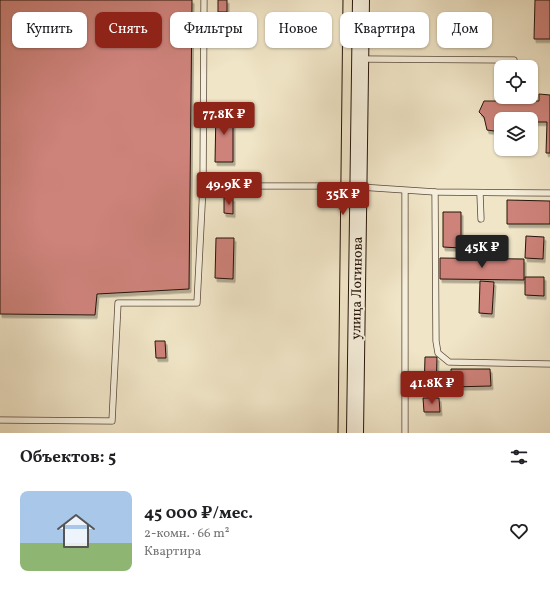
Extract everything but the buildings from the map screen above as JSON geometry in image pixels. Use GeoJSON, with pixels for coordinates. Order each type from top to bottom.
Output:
{"type":"FeatureCollection","features":[{"type":"Feature","properties":{"kind":"street","name":"улица Логинова"},"geometry":{"type":"LineString","coordinates":[[355,433],[357,186],[361,0]]}},
{"type":"Feature","properties":{"kind":"lane"},"geometry":{"type":"LineString","coordinates":[[0,420],[112,421],[118,304],[197,303],[203,186],[204,0]]}},
{"type":"Feature","properties":{"kind":"lane"},"geometry":{"type":"LineString","coordinates":[[360,58],[514,60]]}},
{"type":"Feature","properties":{"kind":"lane"},"geometry":{"type":"LineString","coordinates":[[203,186],[357,186],[405,191],[480,194],[550,193]]}},
{"type":"Feature","properties":{"kind":"lane"},"geometry":{"type":"LineString","coordinates":[[405,191],[405,433]]}},
{"type":"Feature","properties":{"kind":"lane"},"geometry":{"type":"LineString","coordinates":[[435,192],[436,341],[438,353],[449,362],[550,364]]}},
{"type":"Feature","properties":{"kind":"lane"},"geometry":{"type":"LineString","coordinates":[[480,194],[481,219]]}},
{"type":"Feature","properties":{"kind":"tram line"},"geometry":{"type":"LineString","coordinates":[[338,433],[343,0]]}}]}
